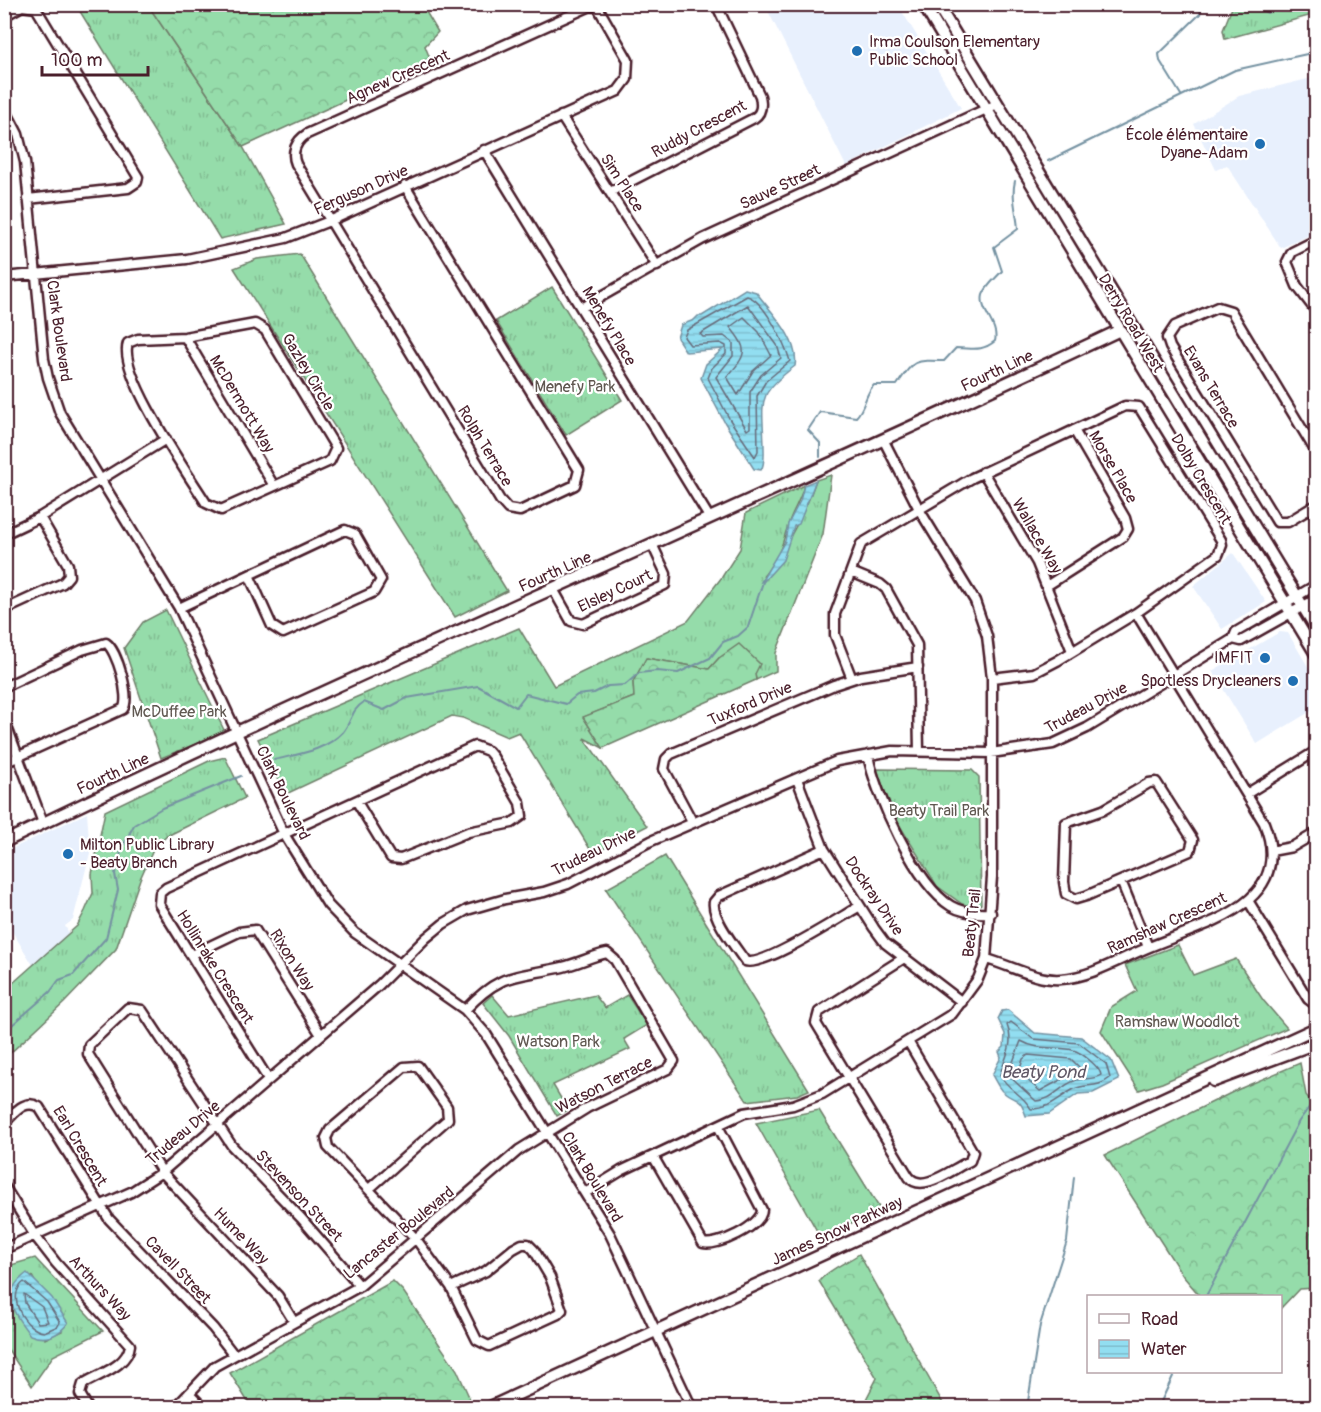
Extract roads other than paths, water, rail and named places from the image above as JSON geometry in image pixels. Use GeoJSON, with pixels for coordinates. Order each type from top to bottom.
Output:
{"type":"FeatureCollection","features":[{"type":"Feature","properties":{"kind":"main road","name":"Derry Road West"},"geometry":{"type":"LineString","coordinates":[[923,4],[1118,331],[1317,654]]}},
{"type":"Feature","properties":{"kind":"main road","name":"Derry Road West"},"geometry":{"type":"LineString","coordinates":[[937,4],[1317,628]]}},
{"type":"Feature","properties":{"kind":"main road","name":"Fourth Line"},"geometry":{"type":"LineString","coordinates":[[4,842],[553,589],[884,441],[1118,331]]}},
{"type":"Feature","properties":{"kind":"main road","name":"James Snow Parkway"},"geometry":{"type":"LineString","coordinates":[[488,1407],[1317,1028]]}},
{"type":"Feature","properties":{"kind":"main road","name":"James Snow Parkway"},"geometry":{"type":"LineString","coordinates":[[1199,1082],[1215,1081],[1317,1043]]}},
{"type":"Feature","properties":{"kind":"street","name":"Ferguson Drive"},"geometry":{"type":"LineString","coordinates":[[4,277],[187,259],[286,238],[332,220],[618,90],[627,79],[628,60],[595,4]]}},
{"type":"Feature","properties":{"kind":"street","name":"Agnew Crescent"},"geometry":{"type":"LineString","coordinates":[[332,220],[294,158],[300,138],[595,4]]}},
{"type":"Feature","properties":{"kind":"street","name":"Ruddy Crescent"},"geometry":{"type":"LineString","coordinates":[[610,192],[754,118],[760,112],[762,105],[760,96],[716,4]]}},
{"type":"Feature","properties":{"kind":"street"},"geometry":{"type":"LineString","coordinates":[[4,16],[22,6],[36,9],[138,177],[137,182],[128,188],[28,199]]}},
{"type":"Feature","properties":{"kind":"street","name":"Sauve Street"},"geometry":{"type":"LineString","coordinates":[[581,308],[703,239],[997,104]]}},
{"type":"Feature","properties":{"kind":"street","name":"Clark Boulevard"},"geometry":{"type":"LineString","coordinates":[[4,106],[22,148],[44,359],[53,396],[101,481],[179,608],[284,834],[336,915],[399,964],[465,1010],[493,1043],[615,1244],[692,1407]]}},
{"type":"Feature","properties":{"kind":"street","name":"Sim Place"},"geometry":{"type":"LineString","coordinates":[[561,116],[657,266]]}},
{"type":"Feature","properties":{"kind":"street","name":"Menefy Place"},"geometry":{"type":"LineString","coordinates":[[484,150],[709,518]]}},
{"type":"Feature","properties":{"kind":"street","name":"Rolph Terrace"},"geometry":{"type":"LineString","coordinates":[[332,220],[505,506],[512,511],[520,511],[568,489],[578,480],[579,470],[405,186]]}},
{"type":"Feature","properties":{"kind":"street"},"geometry":{"type":"LineString","coordinates":[[1317,240],[1294,250],[1287,259],[1287,267],[1297,286],[1317,311]]}},
{"type":"Feature","properties":{"kind":"street","name":"Evans Terrace"},"geometry":{"type":"LineString","coordinates":[[1316,450],[1231,311],[1218,307],[1172,330],[1167,338],[1170,347],[1277,522],[1288,522],[1317,505]]}},
{"type":"Feature","properties":{"kind":"street","name":"Gazley Circle"},"geometry":{"type":"LineString","coordinates":[[250,325],[261,326],[336,448],[330,461],[221,510],[206,503],[140,394],[125,353],[128,343],[138,339],[185,337],[250,325]]}},
{"type":"Feature","properties":{"kind":"street","name":"McDermott Way"},"geometry":{"type":"LineString","coordinates":[[185,337],[274,486]]}},
{"type":"Feature","properties":{"kind":"street","name":"Dolby Crescent"},"geometry":{"type":"LineString","coordinates":[[852,679],[834,624],[834,614],[861,544],[983,472],[1128,405],[1139,407],[1221,540],[1222,545],[1218,555],[1136,614],[1034,673],[992,678]]}},
{"type":"Feature","properties":{"kind":"street","name":"Morse Place"},"geometry":{"type":"LineString","coordinates":[[1048,585],[1123,537],[1128,529],[1125,518],[1074,430]]}},
{"type":"Feature","properties":{"kind":"street"},"geometry":{"type":"LineString","coordinates":[[4,534],[40,517],[166,439]]}},
{"type":"Feature","properties":{"kind":"street","name":"Beaty Trail"},"geometry":{"type":"LineString","coordinates":[[585,1193],[621,1171],[744,1113],[811,1100],[909,1043],[941,1023],[962,1002],[978,978],[986,959],[991,913],[992,678],[987,636],[975,601],[920,511],[884,441]]}},
{"type":"Feature","properties":{"kind":"street","name":"Wallace Way"},"geometry":{"type":"LineString","coordinates":[[983,472],[1048,585],[1072,651]]}},
{"type":"Feature","properties":{"kind":"street"},"geometry":{"type":"LineString","coordinates":[[4,610],[63,583],[69,576],[68,565],[40,517]]}},
{"type":"Feature","properties":{"kind":"street"},"geometry":{"type":"LineString","coordinates":[[179,608],[341,531],[349,530],[356,534],[381,580],[374,592],[284,633],[272,626],[249,575]]}},
{"type":"Feature","properties":{"kind":"street","name":"Elsley Court"},"geometry":{"type":"LineString","coordinates":[[553,589],[572,621],[583,624],[665,585],[666,574],[652,544]]}},
{"type":"Feature","properties":{"kind":"street"},"geometry":{"type":"LineString","coordinates":[[850,572],[880,584],[886,589],[915,639],[920,751]]}},
{"type":"Feature","properties":{"kind":"street","name":"Trudeau Drive"},"geometry":{"type":"LineString","coordinates":[[4,1249],[131,1192],[162,1172],[321,1035],[443,924],[467,910],[568,884],[651,841],[837,761],[868,754],[920,751],[991,753],[1040,748],[1066,739],[1233,639],[1236,632],[1317,585]]}},
{"type":"Feature","properties":{"kind":"street","name":"Trudeau Drive"},"geometry":{"type":"LineString","coordinates":[[1233,639],[1241,640],[1317,599]]}},
{"type":"Feature","properties":{"kind":"street","name":"Ramshaw Crescent"},"geometry":{"type":"LineString","coordinates":[[986,959],[1038,976],[1063,979],[1084,975],[1222,917],[1249,902],[1264,880],[1271,851],[1264,823],[1248,793],[1136,614]]}},
{"type":"Feature","properties":{"kind":"street"},"geometry":{"type":"LineString","coordinates":[[4,687],[82,650],[106,643],[115,652],[127,701],[123,709],[4,763]]}},
{"type":"Feature","properties":{"kind":"street","name":"Tuxford Drive"},"geometry":{"type":"LineString","coordinates":[[693,823],[664,769],[666,759],[671,754],[852,679],[918,667]]}},
{"type":"Feature","properties":{"kind":"street"},"geometry":{"type":"LineString","coordinates":[[4,719],[20,756],[43,823]]}},
{"type":"Feature","properties":{"kind":"street"},"geometry":{"type":"LineString","coordinates":[[284,834],[475,746],[483,748],[493,757],[520,803],[522,816],[512,823],[468,832],[400,859],[391,858],[386,853],[357,802]]}},
{"type":"Feature","properties":{"kind":"street"},"geometry":{"type":"LineString","coordinates":[[1248,793],[1317,751]]}},
{"type":"Feature","properties":{"kind":"street"},"geometry":{"type":"LineString","coordinates":[[868,754],[875,786],[889,820],[930,887],[956,909],[991,913]]}},
{"type":"Feature","properties":{"kind":"street","name":"Dockray Drive"},"geometry":{"type":"LineString","coordinates":[[797,779],[824,849],[885,943],[962,1002]]}},
{"type":"Feature","properties":{"kind":"street"},"geometry":{"type":"LineString","coordinates":[[1156,782],[1190,834],[1193,846],[1181,857],[1121,881],[1086,896],[1076,898],[1066,894],[1064,827],[1069,820],[1103,810],[1149,783],[1156,782]]}},
{"type":"Feature","properties":{"kind":"street"},"geometry":{"type":"LineString","coordinates":[[1271,851],[1292,847],[1317,833]]}},
{"type":"Feature","properties":{"kind":"street","name":"Hollinrake Crescent"},"geometry":{"type":"LineString","coordinates":[[268,1079],[159,904],[160,893],[166,888],[284,834]]}},
{"type":"Feature","properties":{"kind":"street"},"geometry":{"type":"LineString","coordinates":[[824,849],[719,896],[714,902],[714,912],[731,940],[745,961],[756,962],[802,940],[860,906]]}},
{"type":"Feature","properties":{"kind":"street"},"geometry":{"type":"LineString","coordinates":[[1121,881],[1148,947]]}},
{"type":"Feature","properties":{"kind":"street"},"geometry":{"type":"LineString","coordinates":[[1249,902],[1308,999],[1317,1005]]}},
{"type":"Feature","properties":{"kind":"street","name":"Rixon Way"},"geometry":{"type":"LineString","coordinates":[[191,955],[239,932],[255,930],[321,1035]]}},
{"type":"Feature","properties":{"kind":"street","name":"Watson Terrace"},"geometry":{"type":"LineString","coordinates":[[465,1010],[487,988],[506,978],[567,966],[608,952],[615,960],[674,1060],[668,1069],[587,1108],[547,1132]]}},
{"type":"Feature","properties":{"kind":"street"},"geometry":{"type":"LineString","coordinates":[[904,958],[817,1014],[816,1023],[912,1181],[921,1184],[964,1164],[972,1157],[971,1147],[909,1043]]}},
{"type":"Feature","properties":{"kind":"street","name":"Stevenson Street"},"geometry":{"type":"LineString","coordinates":[[162,1172],[88,1054],[89,1045],[128,1008],[142,1010],[232,1146],[301,1218],[360,1286]]}},
{"type":"Feature","properties":{"kind":"street"},"geometry":{"type":"LineString","coordinates":[[369,1189],[448,1119],[447,1107],[418,1066],[412,1065],[402,1069],[327,1134],[328,1147],[416,1239],[451,1287],[477,1340],[485,1345],[498,1342],[562,1310],[550,1277],[528,1244],[513,1249],[486,1271],[451,1287]]}},
{"type":"Feature","properties":{"kind":"street","name":"Earl Crescent"},"geometry":{"type":"LineString","coordinates":[[4,1123],[24,1105],[30,1103],[39,1107],[99,1206]]}},
{"type":"Feature","properties":{"kind":"street"},"geometry":{"type":"LineString","coordinates":[[653,1156],[703,1243],[712,1244],[729,1237],[756,1224],[762,1215],[762,1210],[718,1126]]}},
{"type":"Feature","properties":{"kind":"street","name":"Lancaster Boulevard"},"geometry":{"type":"LineString","coordinates":[[175,1407],[215,1366],[360,1286],[519,1150],[547,1132]]}},
{"type":"Feature","properties":{"kind":"street","name":"Hume Way"},"geometry":{"type":"LineString","coordinates":[[162,1172],[278,1296],[294,1322]]}},
{"type":"Feature","properties":{"kind":"street"},"geometry":{"type":"LineString","coordinates":[[4,1186],[35,1236]]}},
{"type":"Feature","properties":{"kind":"street","name":"Cavell Street"},"geometry":{"type":"LineString","coordinates":[[99,1206],[234,1355]]}},
{"type":"Feature","properties":{"kind":"street","name":"Arthurs Way"},"geometry":{"type":"LineString","coordinates":[[35,1236],[69,1279],[130,1345],[129,1352],[117,1364],[83,1384],[80,1394],[88,1407]]}},
{"type":"Feature","properties":{"kind":"street"},"geometry":{"type":"LineString","coordinates":[[189,1394],[204,1407]]}},
{"type":"Feature","properties":{"kind":"water"},"geometry":{"type":"Polygon","coordinates":[[[1250,5],[1292,5],[1267,13],[1250,5]]]}},
{"type":"Feature","properties":{"kind":"water"},"geometry":{"type":"Polygon","coordinates":[[[745,289],[756,292],[783,326],[793,346],[795,356],[795,366],[773,385],[764,400],[764,459],[761,470],[754,469],[725,423],[701,378],[706,364],[723,349],[686,352],[677,338],[681,325],[702,316],[745,289]]]}},
{"type":"Feature","properties":{"kind":"water"},"geometry":{"type":"Polygon","coordinates":[[[816,480],[799,524],[794,526],[783,560],[761,582],[785,541],[788,524],[800,501],[804,485],[816,480]]]}},
{"type":"Feature","properties":{"kind":"water","name":"Beaty Pond"},"geometry":{"type":"Polygon","coordinates":[[[1008,1010],[1035,1033],[1081,1037],[1111,1060],[1119,1080],[1093,1093],[1078,1094],[1049,1114],[1026,1116],[1019,1102],[1002,1091],[992,1075],[1001,1057],[999,1052],[1004,1047],[1005,1034],[998,1019],[1002,1011],[1008,1010]]]}},
{"type":"Feature","properties":{"kind":"water"},"geometry":{"type":"Polygon","coordinates":[[[27,1273],[52,1298],[68,1323],[51,1336],[30,1335],[14,1310],[11,1302],[13,1288],[27,1273]]]}},
{"type":"Feature","properties":{"kind":"waterway"},"geometry":{"type":"LineString","coordinates":[[1181,95],[1160,61],[1159,54],[1200,14],[1202,4]]}},
{"type":"Feature","properties":{"kind":"waterway"},"geometry":{"type":"LineString","coordinates":[[1048,161],[1235,70],[1316,52]]}},
{"type":"Feature","properties":{"kind":"waterway"},"geometry":{"type":"LineString","coordinates":[[820,457],[820,443],[808,430],[820,412],[856,417],[874,385],[897,385],[915,363],[944,361],[956,348],[981,348],[995,341],[994,329],[984,307],[983,295],[1002,271],[994,247],[1018,229],[1014,199],[1015,181]]}},
{"type":"Feature","properties":{"kind":"waterway"},"geometry":{"type":"LineString","coordinates":[[274,760],[311,751],[328,744],[343,732],[356,709],[364,702],[384,710],[407,698],[478,686],[516,707],[526,694],[566,704],[577,695],[594,693],[608,686],[625,685],[639,673],[657,671],[678,673],[710,658],[723,642],[738,636],[748,627],[764,579]]}},
{"type":"Feature","properties":{"kind":"waterway"},"geometry":{"type":"LineString","coordinates":[[4,1032],[50,992],[59,980],[73,975],[106,938],[118,890],[115,874],[122,848],[134,825],[162,808],[241,776]]}},
{"type":"Feature","properties":{"kind":"waterway"},"geometry":{"type":"LineString","coordinates":[[1207,1295],[1299,1121],[1316,1098]]}},
{"type":"Feature","properties":{"kind":"waterway"},"geometry":{"type":"LineString","coordinates":[[1027,1408],[1040,1325],[1067,1241],[1074,1177]]}},
{"type":"Feature","properties":{"kind":"waterway"},"geometry":{"type":"LineString","coordinates":[[1158,1408],[1175,1373]]}},
{"type":"Feature","properties":{"kind":"place","name":"Irma Coulson Elementary Public School"},"geometry":{"type":"Point","coordinates":[857,51]}},
{"type":"Feature","properties":{"kind":"place","name":"École élémentaire Dyane-Adam"},"geometry":{"type":"Point","coordinates":[1260,144]}},
{"type":"Feature","properties":{"kind":"place","name":"IMFIT"},"geometry":{"type":"Point","coordinates":[1265,658]}},
{"type":"Feature","properties":{"kind":"place","name":"Spotless Drycleaners"},"geometry":{"type":"Point","coordinates":[1293,681]}},
{"type":"Feature","properties":{"kind":"place","name":"Milton Public Library - Beaty Branch"},"geometry":{"type":"Point","coordinates":[68,854]}},
{"type":"Feature","properties":{"kind":"park label","name":"Menefy Park"},"geometry":{"type":"Point","coordinates":[575,387]}},
{"type":"Feature","properties":{"kind":"park label","name":"McDuffee Park"},"geometry":{"type":"Point","coordinates":[179,712]}},
{"type":"Feature","properties":{"kind":"park label","name":"Beaty Trail Park"},"geometry":{"type":"Point","coordinates":[939,811]}},
{"type":"Feature","properties":{"kind":"park label","name":"Ramshaw Woodlot"},"geometry":{"type":"Point","coordinates":[1177,1022]}},
{"type":"Feature","properties":{"kind":"park label","name":"Watson Park"},"geometry":{"type":"Point","coordinates":[558,1042]}}]}
